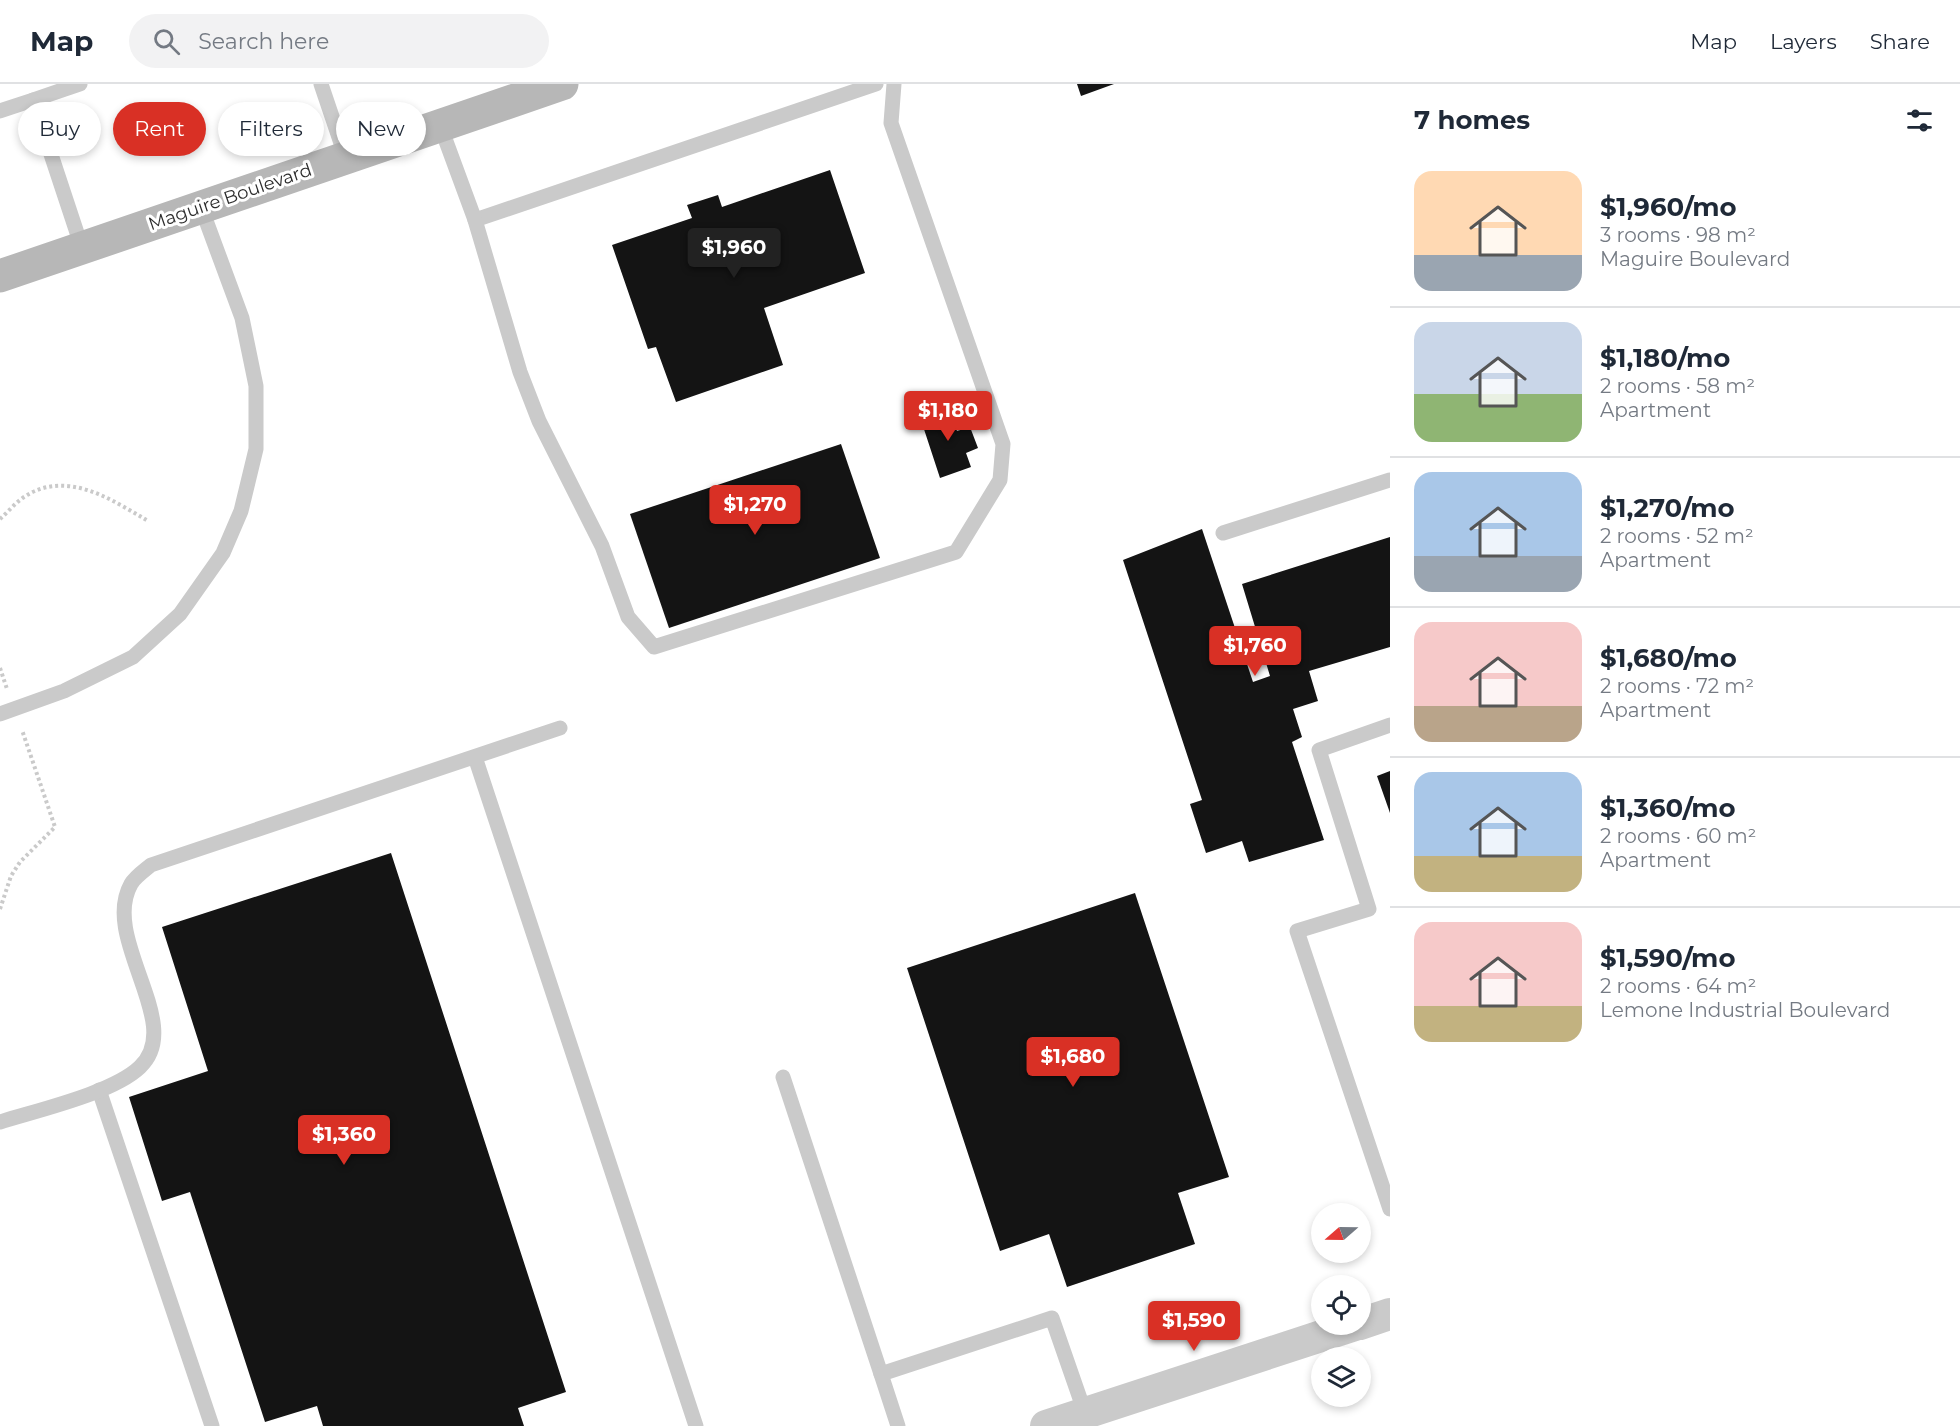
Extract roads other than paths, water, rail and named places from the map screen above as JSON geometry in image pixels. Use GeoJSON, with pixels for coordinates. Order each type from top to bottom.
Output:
{"type":"FeatureCollection","features":[{"type":"Feature","properties":{"kind":"street","name":"Maguire Boulevard"},"geometry":{"type":"LineString","coordinates":[[0,276],[562,84]]}},
{"type":"Feature","properties":{"kind":"street"},"geometry":{"type":"LineString","coordinates":[[1371,1320],[1390,1314]]}},
{"type":"Feature","properties":{"kind":"street"},"geometry":{"type":"LineString","coordinates":[[1046,1426],[1325,1335]]}},
{"type":"Feature","properties":{"kind":"lane"},"geometry":{"type":"LineString","coordinates":[[0,111],[80,84]]}},
{"type":"Feature","properties":{"kind":"lane"},"geometry":{"type":"LineString","coordinates":[[321,84],[346,158]]}},
{"type":"Feature","properties":{"kind":"lane"},"geometry":{"type":"LineString","coordinates":[[476,220],[876,84]]}},
{"type":"Feature","properties":{"kind":"lane"},"geometry":{"type":"LineString","coordinates":[[441,125],[476,220],[520,372],[539,421],[602,546],[628,617],[654,647],[956,552],[1000,480],[1003,444],[891,123],[894,84]]}},
{"type":"Feature","properties":{"kind":"lane"},"geometry":{"type":"LineString","coordinates":[[33,100],[82,248]]}},
{"type":"Feature","properties":{"kind":"lane"},"geometry":{"type":"LineString","coordinates":[[7,711],[64,691],[134,657],[180,614],[222,553],[241,512],[255,450],[256,386],[242,318],[201,207]]}},
{"type":"Feature","properties":{"kind":"lane"},"geometry":{"type":"LineString","coordinates":[[1223,533],[1390,480]]}},
{"type":"Feature","properties":{"kind":"lane"},"geometry":{"type":"LineString","coordinates":[[1390,725],[1319,750],[1369,909],[1297,931],[1390,1209]]}},
{"type":"Feature","properties":{"kind":"lane"},"geometry":{"type":"LineString","coordinates":[[0,1122],[119,1083],[142,1066],[152,1047],[155,1029],[128,937],[123,908],[132,883],[151,865],[560,728]]}},
{"type":"Feature","properties":{"kind":"lane"},"geometry":{"type":"LineString","coordinates":[[475,757],[696,1426]]}},
{"type":"Feature","properties":{"kind":"lane"},"geometry":{"type":"LineString","coordinates":[[783,1077],[898,1426]]}},
{"type":"Feature","properties":{"kind":"lane"},"geometry":{"type":"LineString","coordinates":[[99,1090],[212,1426]]}},
{"type":"Feature","properties":{"kind":"lane"},"geometry":{"type":"LineString","coordinates":[[881,1374],[1052,1318],[1085,1413]]}}]}
